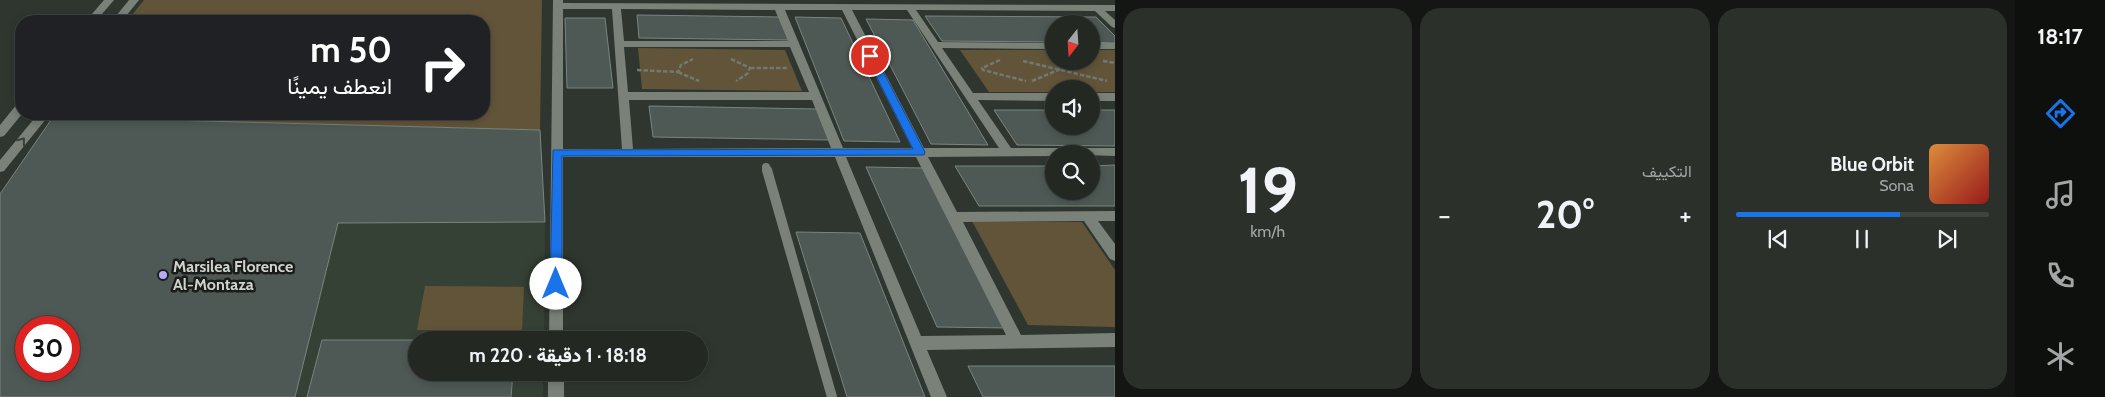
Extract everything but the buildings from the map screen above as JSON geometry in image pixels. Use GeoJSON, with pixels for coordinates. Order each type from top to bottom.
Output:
{"type":"FeatureCollection","features":[{"type":"Feature","properties":{"kind":"street"},"geometry":{"type":"LineString","coordinates":[[97,15],[109,0]]}},
{"type":"Feature","properties":{"kind":"street"},"geometry":{"type":"LineString","coordinates":[[122,15],[134,0]]}},
{"type":"Feature","properties":{"kind":"street"},"geometry":{"type":"LineString","coordinates":[[556,331],[557,3],[616,6],[1115,8]]}},
{"type":"Feature","properties":{"kind":"street"},"geometry":{"type":"LineString","coordinates":[[616,6],[628,153]]}},
{"type":"Feature","properties":{"kind":"street"},"geometry":{"type":"LineString","coordinates":[[779,7],[939,397]]}},
{"type":"Feature","properties":{"kind":"street"},"geometry":{"type":"LineString","coordinates":[[846,8],[1017,341]]}},
{"type":"Feature","properties":{"kind":"street"},"geometry":{"type":"LineString","coordinates":[[910,8],[1008,152]]}},
{"type":"Feature","properties":{"kind":"street"},"geometry":{"type":"LineString","coordinates":[[1097,8],[1115,25]]}},
{"type":"Feature","properties":{"kind":"street"},"geometry":{"type":"LineString","coordinates":[[619,44],[793,44]]}},
{"type":"Feature","properties":{"kind":"street"},"geometry":{"type":"LineString","coordinates":[[935,45],[1045,46]]}},
{"type":"Feature","properties":{"kind":"street"},"geometry":{"type":"LineString","coordinates":[[1100,46],[1115,46]]}},
{"type":"Feature","properties":{"kind":"street"},"geometry":{"type":"LineString","coordinates":[[623,96],[814,96]]}},
{"type":"Feature","properties":{"kind":"street"},"geometry":{"type":"LineString","coordinates":[[970,96],[1045,97]]}},
{"type":"Feature","properties":{"kind":"street"},"geometry":{"type":"LineString","coordinates":[[1100,97],[1115,97]]}},
{"type":"Feature","properties":{"kind":"street"},"geometry":{"type":"LineString","coordinates":[[0,133],[15,114]]}},
{"type":"Feature","properties":{"kind":"street"},"geometry":{"type":"LineString","coordinates":[[0,168],[39,120]]}},
{"type":"Feature","properties":{"kind":"street"},"geometry":{"type":"LineString","coordinates":[[556,153],[1115,152]]}},
{"type":"Feature","properties":{"kind":"street"},"geometry":{"type":"LineString","coordinates":[[953,217],[1115,216]]}},
{"type":"Feature","properties":{"kind":"street"},"geometry":{"type":"LineString","coordinates":[[1088,217],[1115,255]]}},
{"type":"Feature","properties":{"kind":"street"},"geometry":{"type":"LineString","coordinates":[[917,343],[1115,340]]}},
{"type":"Feature","properties":{"kind":"street"},"geometry":{"type":"LineString","coordinates":[[556,381],[556,397]]}},
{"type":"Feature","properties":{"kind":"lane"},"geometry":{"type":"LineString","coordinates":[[766,167],[832,397]]}},
{"type":"Feature","properties":{"kind":"path"},"geometry":{"type":"LineString","coordinates":[[678,72],[681,65],[697,56]]}},
{"type":"Feature","properties":{"kind":"path"},"geometry":{"type":"LineString","coordinates":[[726,57],[750,68],[787,68]]}},
{"type":"Feature","properties":{"kind":"path"},"geometry":{"type":"LineString","coordinates":[[1004,59],[982,68],[989,73],[1030,81],[1060,70],[1111,81]]}},
{"type":"Feature","properties":{"kind":"path"},"geometry":{"type":"LineString","coordinates":[[1017,59],[1045,66]]}},
{"type":"Feature","properties":{"kind":"path"},"geometry":{"type":"LineString","coordinates":[[732,83],[747,74],[750,68]]}},
{"type":"Feature","properties":{"kind":"path"},"geometry":{"type":"LineString","coordinates":[[637,70],[678,72],[706,84]]}},
{"type":"Feature","properties":{"kind":"shaded area"},"geometry":{"type":"Polygon","coordinates":[[[144,0],[542,0],[540,130],[165,120],[490,120],[490,15],[132,15],[144,0]]]}},
{"type":"Feature","properties":{"kind":"shaded area"},"geometry":{"type":"Polygon","coordinates":[[[638,48],[785,50],[802,91],[642,89],[638,48]]]}},
{"type":"Feature","properties":{"kind":"shaded area"},"geometry":{"type":"Polygon","coordinates":[[[960,50],[1045,50],[1045,70],[1100,70],[1100,50],[1115,50],[1115,92],[1100,92],[1100,80],[1045,80],[1045,92],[989,92],[960,50]]]}},
{"type":"Feature","properties":{"kind":"shaded area"},"geometry":{"type":"Polygon","coordinates":[[[972,221],[1082,222],[1115,270],[1115,327],[1028,325],[972,221]]]}},
{"type":"Feature","properties":{"kind":"shaded area"},"geometry":{"type":"Polygon","coordinates":[[[338,223],[545,223],[544,331],[408,331],[408,381],[543,381],[543,397],[295,397],[338,223]]]}},
{"type":"Feature","properties":{"kind":"shaded area"},"geometry":{"type":"Polygon","coordinates":[[[425,286],[524,287],[522,331],[417,330],[425,286]]]}},
{"type":"Feature","properties":{"kind":"place","name":"Marsilea Florence Al-Montaza"},"geometry":{"type":"Point","coordinates":[163,275]}},
{"type":"Feature","properties":{"kind":"route"},"geometry":{"type":"LineString","coordinates":[[556,284],[556,153],[920,152],[870,56]]}}]}
